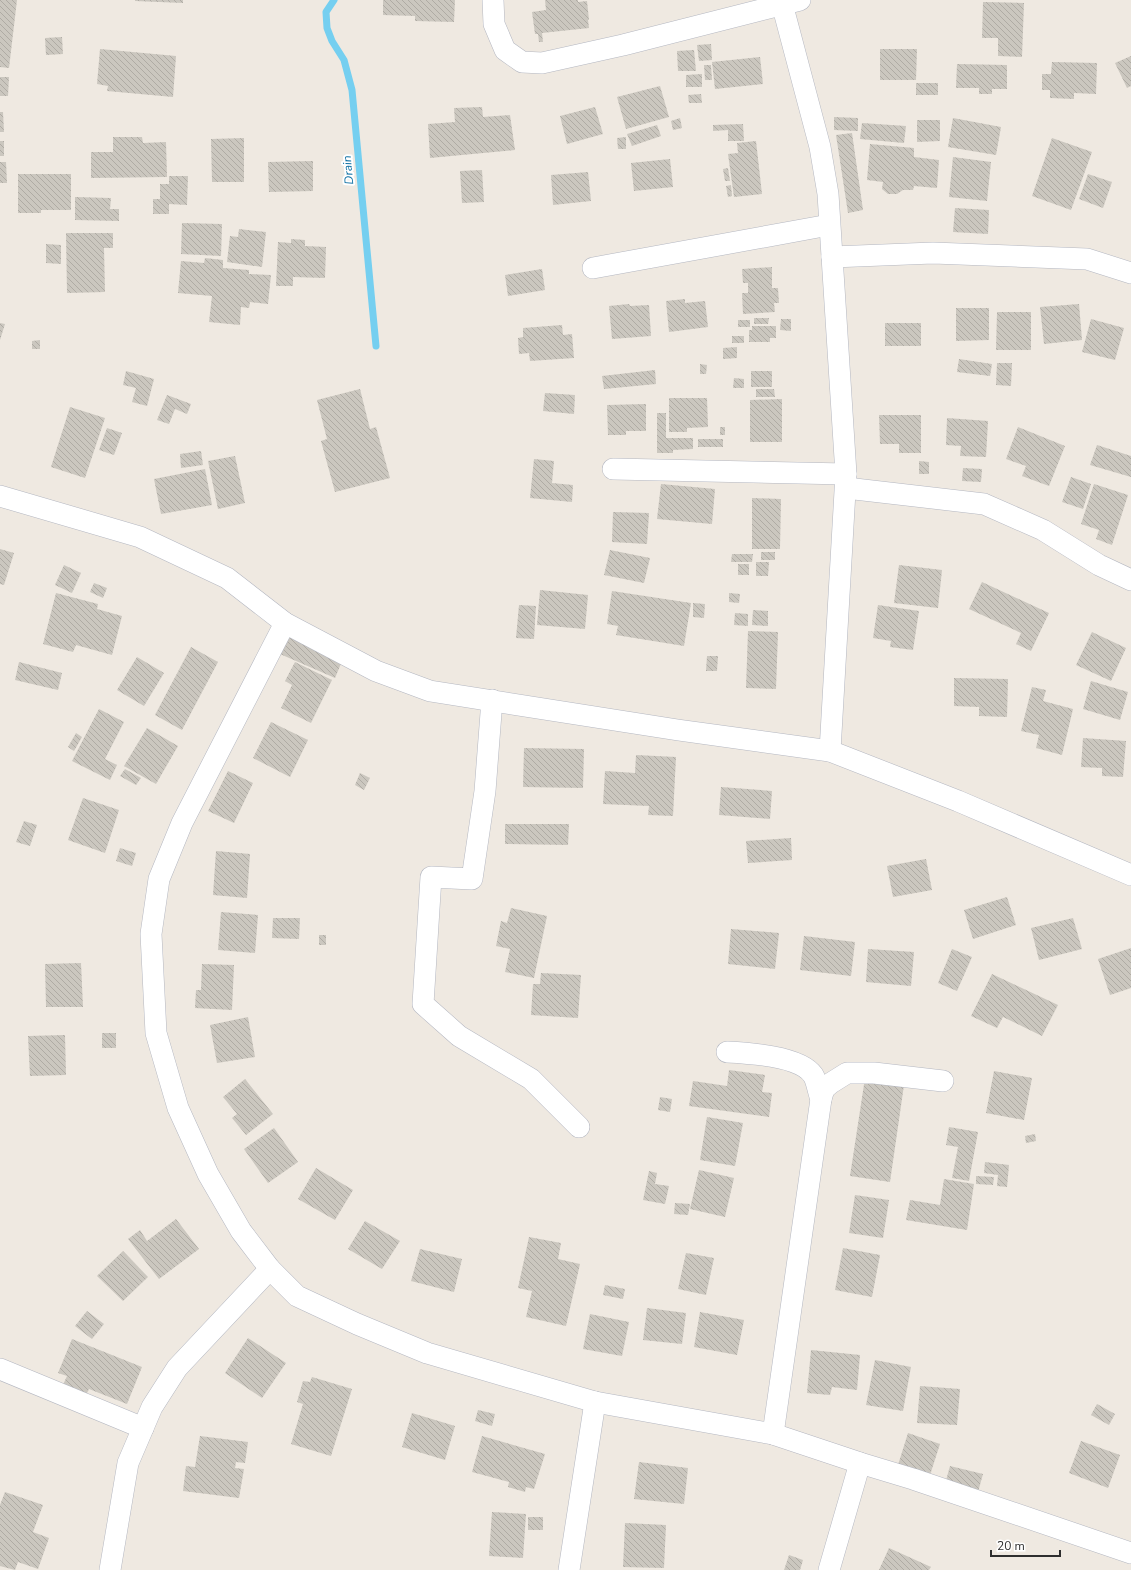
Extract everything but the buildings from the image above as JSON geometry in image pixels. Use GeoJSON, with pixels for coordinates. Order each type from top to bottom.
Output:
{"type":"FeatureCollection","features":[{"type":"Feature","properties":{"kind":"street"},"geometry":{"type":"LineString","coordinates":[[493,0],[494,24],[505,50],[522,62],[542,63],[623,45],[788,2],[820,147],[828,194],[846,481],[830,751]]}},
{"type":"Feature","properties":{"kind":"street"},"geometry":{"type":"LineString","coordinates":[[593,268],[829,225]]}},
{"type":"Feature","properties":{"kind":"street"},"geometry":{"type":"LineString","coordinates":[[832,257],[933,253],[1072,258],[1087,259],[1131,274]]}},
{"type":"Feature","properties":{"kind":"street"},"geometry":{"type":"LineString","coordinates":[[613,469],[846,481],[984,504],[1043,530],[1099,565],[1131,580]]}},
{"type":"Feature","properties":{"kind":"street"},"geometry":{"type":"LineString","coordinates":[[0,496],[140,537],[227,578],[285,623],[383,674],[430,691],[678,730],[830,751],[958,801],[1131,876]]}},
{"type":"Feature","properties":{"kind":"street"},"geometry":{"type":"LineString","coordinates":[[285,623],[182,823],[159,879],[152,934],[156,1033],[178,1108],[208,1174],[241,1231],[270,1269],[297,1296],[371,1330],[427,1353],[595,1402],[773,1434],[860,1464],[913,1479],[1131,1553]]}},
{"type":"Feature","properties":{"kind":"street"},"geometry":{"type":"LineString","coordinates":[[492,700],[485,791],[472,879],[431,877],[423,1004],[459,1036],[531,1079],[579,1126]]}},
{"type":"Feature","properties":{"kind":"street"},"geometry":{"type":"LineString","coordinates":[[727,1052],[769,1056],[800,1065],[813,1075],[821,1099]]}},
{"type":"Feature","properties":{"kind":"street"},"geometry":{"type":"LineString","coordinates":[[773,1434],[821,1099],[824,1089],[847,1073],[874,1073],[943,1081]]}},
{"type":"Feature","properties":{"kind":"street"},"geometry":{"type":"LineString","coordinates":[[110,1570],[128,1464],[152,1407],[177,1368],[270,1269]]}},
{"type":"Feature","properties":{"kind":"street"},"geometry":{"type":"LineString","coordinates":[[0,1369],[143,1428]]}},
{"type":"Feature","properties":{"kind":"street"},"geometry":{"type":"LineString","coordinates":[[569,1570],[595,1402]]}},
{"type":"Feature","properties":{"kind":"street"},"geometry":{"type":"LineString","coordinates":[[829,1570],[860,1464]]}},
{"type":"Feature","properties":{"kind":"waterway","name":"Drain"},"geometry":{"type":"LineString","coordinates":[[334,0],[326,12],[327,28],[332,41],[344,60],[352,90],[376,346]]}}]}
